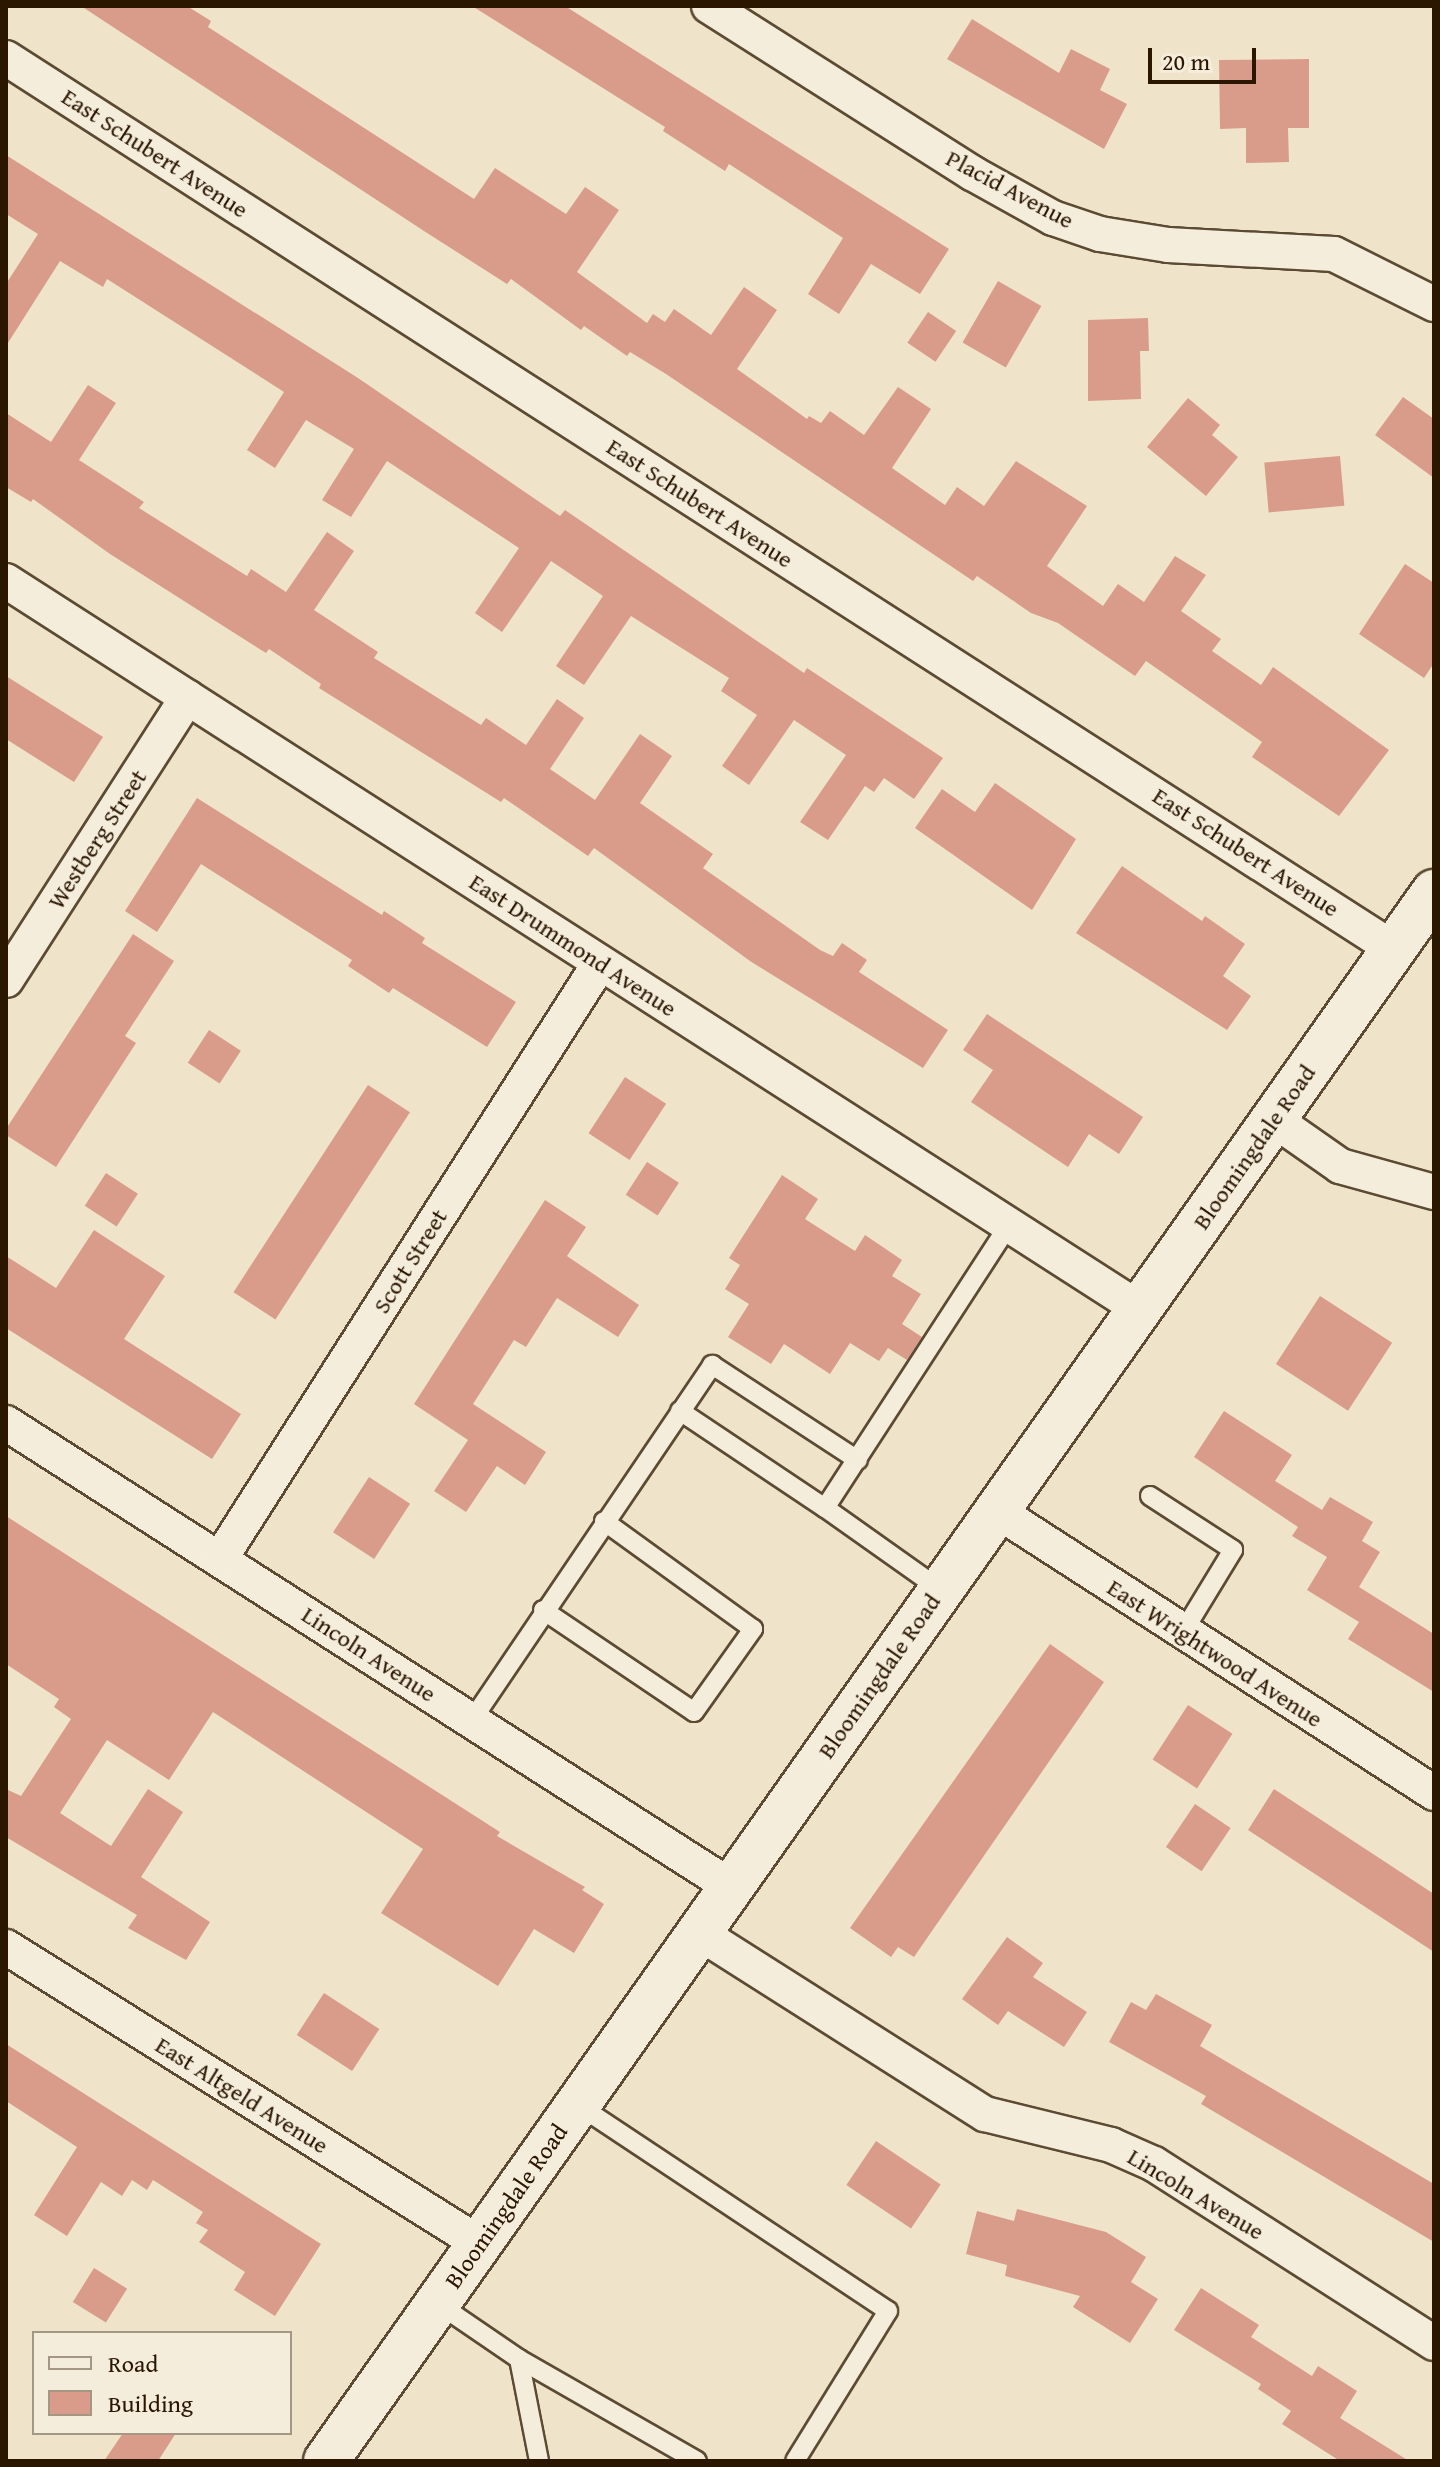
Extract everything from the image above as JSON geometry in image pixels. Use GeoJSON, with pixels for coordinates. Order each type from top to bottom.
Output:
{"type":"FeatureCollection","features":[{"type":"Feature","properties":{"kind":"main road","name":"Bloomingdale Road"},"geometry":{"type":"LineString","coordinates":[[326,2461],[1434,892]]}},
{"type":"Feature","properties":{"kind":"street","name":"Placid Avenue"},"geometry":{"type":"LineString","coordinates":[[709,6],[1053,218],[1100,234],[1168,245],[1334,254],[1434,304]]}},
{"type":"Feature","properties":{"kind":"street","name":"East Schubert Avenue"},"geometry":{"type":"LineString","coordinates":[[6,58],[1394,949]]}},
{"type":"Feature","properties":{"kind":"street","name":"East Drummond Avenue"},"geometry":{"type":"LineString","coordinates":[[6,581],[600,963],[1011,1222],[1140,1309]]}},
{"type":"Feature","properties":{"kind":"street","name":"Westberg Street"},"geometry":{"type":"LineString","coordinates":[[6,980],[188,697]]}},
{"type":"Feature","properties":{"kind":"street","name":"Scott Street"},"geometry":{"type":"LineString","coordinates":[[220,1559],[600,963]]}},
{"type":"Feature","properties":{"kind":"street"},"geometry":{"type":"LineString","coordinates":[[1273,1119],[1340,1166],[1434,1192]]}},
{"type":"Feature","properties":{"kind":"street","name":"Lincoln Avenue"},"geometry":{"type":"LineString","coordinates":[[6,1423],[730,1886]]}},
{"type":"Feature","properties":{"kind":"street","name":"East Wrightwood Avenue"},"geometry":{"type":"LineString","coordinates":[[997,1511],[1434,1793]]}},
{"type":"Feature","properties":{"kind":"street","name":"Lincoln Avenue"},"geometry":{"type":"LineString","coordinates":[[698,1932],[985,2114],[1111,2145],[1154,2164],[1434,2343]]}},
{"type":"Feature","properties":{"kind":"street","name":"East Altgeld Avenue"},"geometry":{"type":"LineString","coordinates":[[6,1947],[479,2243]]}},
{"type":"Feature","properties":{"kind":"lane"},"geometry":{"type":"LineString","coordinates":[[825,1508],[1011,1222]]}},
{"type":"Feature","properties":{"kind":"lane"},"geometry":{"type":"LineString","coordinates":[[472,1720],[543,1610],[712,1365],[858,1460]]}},
{"type":"Feature","properties":{"kind":"lane"},"geometry":{"type":"LineString","coordinates":[[680,1411],[941,1590]]}},
{"type":"Feature","properties":{"kind":"lane"},"geometry":{"type":"LineString","coordinates":[[1150,1496],[1233,1550],[1183,1632]]}},
{"type":"Feature","properties":{"kind":"lane"},"geometry":{"type":"LineString","coordinates":[[543,1610],[694,1712],[753,1629],[604,1521]]}},
{"type":"Feature","properties":{"kind":"lane"},"geometry":{"type":"LineString","coordinates":[[577,2105],[888,2311],[795,2461]]}},
{"type":"Feature","properties":{"kind":"lane"},"geometry":{"type":"LineString","coordinates":[[437,2303],[519,2359],[697,2461]]}},
{"type":"Feature","properties":{"kind":"lane"},"geometry":{"type":"LineString","coordinates":[[519,2359],[539,2461]]}},
{"type":"Feature","properties":{"kind":"building"},"geometry":{"type":"Polygon","coordinates":[[[81,6],[187,6],[211,21],[208,27],[474,199],[495,168],[566,214],[585,187],[619,210],[577,272],[647,323],[653,314],[665,322],[674,309],[711,335],[744,287],[777,310],[737,369],[807,419],[809,416],[821,423],[830,411],[864,435],[898,387],[931,409],[892,468],[945,505],[957,487],[984,506],[1016,461],[1087,506],[1047,566],[1103,606],[1118,584],[1144,602],[1175,556],[1206,575],[1181,611],[1221,639],[1212,651],[1261,685],[1273,667],[1389,750],[1339,816],[1252,757],[1262,742],[1146,661],[1135,676],[1058,623],[1031,613],[977,576],[973,581],[666,374],[630,352],[627,356],[584,326],[581,330],[511,279],[507,284],[81,6]]]}},
{"type":"Feature","properties":{"kind":"building"},"geometry":{"type":"Polygon","coordinates":[[[472,6],[565,6],[949,249],[920,294],[871,264],[839,314],[808,294],[843,238],[729,164],[725,171],[663,131],[665,127],[472,6]]]}},
{"type":"Feature","properties":{"kind":"building"},"geometry":{"type":"Polygon","coordinates":[[[972,19],[1059,73],[1071,49],[1110,69],[1100,90],[1127,104],[1104,149],[947,59],[972,19]]]}},
{"type":"Feature","properties":{"kind":"building"},"geometry":{"type":"Polygon","coordinates":[[[1309,59],[1309,128],[1288,128],[1289,162],[1246,163],[1246,128],[1220,129],[1219,60],[1309,59]]]}},
{"type":"Feature","properties":{"kind":"building"},"geometry":{"type":"Polygon","coordinates":[[[6,155],[358,378],[560,516],[565,510],[804,673],[807,668],[943,758],[914,799],[884,778],[874,792],[865,786],[828,840],[800,822],[846,755],[794,720],[749,785],[722,766],[757,715],[721,691],[729,678],[631,616],[584,685],[556,666],[603,596],[551,561],[502,632],[475,613],[519,548],[387,461],[351,517],[322,500],[354,449],[306,420],[275,468],[247,450],[284,392],[107,279],[103,287],[60,261],[6,346],[6,284],[38,234],[6,214],[6,155]]]}},
{"type":"Feature","properties":{"kind":"building"},"geometry":{"type":"Polygon","coordinates":[[[998,281],[1041,306],[1006,367],[962,342],[998,281]]]}},
{"type":"Feature","properties":{"kind":"building"},"geometry":{"type":"Polygon","coordinates":[[[928,312],[956,331],[935,362],[907,343],[928,312]]]}},
{"type":"Feature","properties":{"kind":"building"},"geometry":{"type":"Polygon","coordinates":[[[1148,318],[1149,351],[1140,351],[1141,399],[1088,401],[1088,320],[1148,318]]]}},
{"type":"Feature","properties":{"kind":"building"},"geometry":{"type":"Polygon","coordinates":[[[88,385],[116,403],[79,460],[144,502],[139,508],[247,576],[251,569],[286,592],[327,532],[354,551],[314,610],[378,652],[374,658],[481,725],[486,718],[526,745],[557,699],[584,718],[550,769],[595,800],[640,734],[672,756],[640,803],[713,854],[703,868],[820,950],[833,956],[842,943],[867,960],[859,972],[948,1030],[923,1068],[750,961],[594,848],[588,856],[504,798],[501,802],[319,688],[321,684],[269,649],[266,653],[110,554],[33,499],[31,502],[6,487],[6,413],[51,442],[88,385]]]}},
{"type":"Feature","properties":{"kind":"building"},"geometry":{"type":"Polygon","coordinates":[[[1403,397],[1434,419],[1434,478],[1375,435],[1403,397]]]}},
{"type":"Feature","properties":{"kind":"building"},"geometry":{"type":"Polygon","coordinates":[[[1188,398],[1220,425],[1212,435],[1238,457],[1206,496],[1147,447],[1188,398]]]}},
{"type":"Feature","properties":{"kind":"building"},"geometry":{"type":"Polygon","coordinates":[[[1340,456],[1344,506],[1269,512],[1264,463],[1340,456]]]}},
{"type":"Feature","properties":{"kind":"building"},"geometry":{"type":"Polygon","coordinates":[[[1405,564],[1434,583],[1434,663],[1424,678],[1359,634],[1405,564]]]}},
{"type":"Feature","properties":{"kind":"building"},"geometry":{"type":"Polygon","coordinates":[[[6,676],[103,737],[74,782],[6,739],[6,676]]]}},
{"type":"Feature","properties":{"kind":"building"},"geometry":{"type":"Polygon","coordinates":[[[995,783],[1076,839],[1032,910],[915,828],[942,789],[975,812],[995,783]]]}},
{"type":"Feature","properties":{"kind":"building"},"geometry":{"type":"Polygon","coordinates":[[[197,798],[382,915],[384,911],[425,938],[422,943],[516,1002],[487,1047],[393,988],[389,993],[348,966],[352,960],[201,864],[157,932],[125,911],[197,798]]]}},
{"type":"Feature","properties":{"kind":"building"},"geometry":{"type":"Polygon","coordinates":[[[1122,866],[1202,921],[1205,916],[1245,944],[1223,976],[1251,996],[1227,1030],[1076,933],[1122,866]]]}},
{"type":"Feature","properties":{"kind":"building"},"geometry":{"type":"Polygon","coordinates":[[[133,934],[174,961],[125,1036],[136,1043],[56,1167],[6,1135],[6,1129],[133,934]]]}},
{"type":"Feature","properties":{"kind":"building"},"geometry":{"type":"Polygon","coordinates":[[[987,1014],[1143,1117],[1119,1154],[1089,1134],[1068,1167],[971,1102],[993,1070],[963,1050],[987,1014]]]}},
{"type":"Feature","properties":{"kind":"building"},"geometry":{"type":"Polygon","coordinates":[[[209,1030],[241,1051],[220,1083],[188,1063],[209,1030]]]}},
{"type":"Feature","properties":{"kind":"building"},"geometry":{"type":"Polygon","coordinates":[[[625,1077],[666,1104],[630,1160],[589,1133],[625,1077]]]}},
{"type":"Feature","properties":{"kind":"building"},"geometry":{"type":"Polygon","coordinates":[[[368,1085],[410,1112],[275,1319],[233,1292],[368,1085]]]}},
{"type":"Feature","properties":{"kind":"building"},"geometry":{"type":"Polygon","coordinates":[[[647,1162],[679,1183],[658,1215],[626,1195],[647,1162]]]}},
{"type":"Feature","properties":{"kind":"building"},"geometry":{"type":"Polygon","coordinates":[[[106,1173],[138,1194],[117,1226],[85,1206],[106,1173]]]}},
{"type":"Feature","properties":{"kind":"building"},"geometry":{"type":"Polygon","coordinates":[[[782,1175],[818,1199],[805,1219],[855,1251],[865,1235],[902,1260],[892,1276],[921,1294],[902,1324],[922,1337],[907,1360],[888,1348],[879,1361],[850,1343],[830,1374],[784,1344],[771,1364],[728,1337],[749,1304],[725,1289],[740,1265],[729,1258],[782,1175]]]}},
{"type":"Feature","properties":{"kind":"building"},"geometry":{"type":"Polygon","coordinates":[[[545,1200],[586,1227],[567,1256],[639,1305],[618,1337],[557,1298],[526,1347],[514,1340],[473,1404],[546,1452],[525,1485],[497,1466],[466,1512],[434,1491],[468,1440],[414,1404],[545,1200]]]}},
{"type":"Feature","properties":{"kind":"building"},"geometry":{"type":"Polygon","coordinates":[[[94,1230],[165,1276],[124,1339],[241,1414],[212,1459],[6,1328],[6,1256],[56,1288],[94,1230]]]}},
{"type":"Feature","properties":{"kind":"building"},"geometry":{"type":"Polygon","coordinates":[[[1320,1296],[1392,1343],[1348,1411],[1276,1364],[1320,1296]]]}},
{"type":"Feature","properties":{"kind":"building"},"geometry":{"type":"Polygon","coordinates":[[[1224,1411],[1292,1455],[1275,1481],[1322,1510],[1330,1497],[1373,1522],[1362,1541],[1380,1552],[1359,1587],[1434,1634],[1434,1692],[1348,1639],[1359,1622],[1307,1590],[1327,1557],[1292,1536],[1298,1527],[1194,1457],[1224,1411]]]}},
{"type":"Feature","properties":{"kind":"building"},"geometry":{"type":"Polygon","coordinates":[[[369,1477],[410,1504],[374,1559],[333,1532],[369,1477]]]}},
{"type":"Feature","properties":{"kind":"building"},"geometry":{"type":"Polygon","coordinates":[[[6,1516],[500,1832],[497,1836],[585,1887],[582,1890],[604,1904],[574,1953],[534,1929],[498,1986],[381,1913],[423,1849],[213,1712],[169,1780],[107,1740],[60,1813],[111,1846],[148,1789],[183,1812],[141,1877],[210,1922],[186,1960],[128,1928],[137,1915],[6,1837],[6,1789],[21,1796],[71,1719],[54,1707],[59,1699],[6,1664],[6,1516]]]}},
{"type":"Feature","properties":{"kind":"building"},"geometry":{"type":"Polygon","coordinates":[[[1050,1644],[1104,1682],[914,1957],[898,1947],[891,1957],[850,1928],[1050,1644]]]}},
{"type":"Feature","properties":{"kind":"building"},"geometry":{"type":"Polygon","coordinates":[[[1188,1705],[1232,1734],[1197,1788],[1153,1760],[1188,1705]]]}},
{"type":"Feature","properties":{"kind":"building"},"geometry":{"type":"Polygon","coordinates":[[[1274,1789],[1434,1894],[1434,1952],[1248,1830],[1274,1789]]]}},
{"type":"Feature","properties":{"kind":"building"},"geometry":{"type":"Polygon","coordinates":[[[1195,1804],[1231,1828],[1202,1871],[1166,1847],[1195,1804]]]}},
{"type":"Feature","properties":{"kind":"building"},"geometry":{"type":"Polygon","coordinates":[[[1007,1937],[1043,1963],[1033,1977],[1087,2012],[1064,2047],[1008,2011],[998,2025],[962,1999],[1007,1937]]]}},
{"type":"Feature","properties":{"kind":"building"},"geometry":{"type":"Polygon","coordinates":[[[324,1993],[379,2029],[352,2071],[297,2035],[324,1993]]]}},
{"type":"Feature","properties":{"kind":"building"},"geometry":{"type":"Polygon","coordinates":[[[1156,1994],[1212,2025],[1200,2046],[1434,2184],[1434,2242],[1201,2104],[1206,2096],[1109,2042],[1131,2002],[1146,2010],[1156,1994]]]}},
{"type":"Feature","properties":{"kind":"building"},"geometry":{"type":"Polygon","coordinates":[[[6,2044],[321,2244],[275,2316],[234,2290],[245,2272],[199,2242],[208,2230],[196,2223],[203,2212],[153,2180],[147,2190],[132,2180],[122,2196],[101,2182],[67,2236],[34,2215],[77,2147],[6,2101],[6,2044]]]}},
{"type":"Feature","properties":{"kind":"building"},"geometry":{"type":"Polygon","coordinates":[[[876,2141],[941,2185],[911,2229],[846,2185],[876,2141]]]}},
{"type":"Feature","properties":{"kind":"building"},"geometry":{"type":"Polygon","coordinates":[[[1017,2209],[1106,2232],[1146,2257],[1131,2282],[1158,2299],[1130,2343],[1073,2307],[1080,2296],[1005,2276],[1007,2265],[966,2254],[977,2211],[1014,2221],[1017,2209]]]}},
{"type":"Feature","properties":{"kind":"building"},"geometry":{"type":"Polygon","coordinates":[[[94,2268],[127,2289],[106,2323],[73,2302],[94,2268]]]}},
{"type":"Feature","properties":{"kind":"building"},"geometry":{"type":"Polygon","coordinates":[[[1201,2288],[1259,2325],[1251,2337],[1312,2376],[1318,2366],[1357,2391],[1340,2418],[1409,2461],[1340,2461],[1282,2424],[1291,2411],[1258,2389],[1261,2384],[1174,2330],[1201,2288]]]}},
{"type":"Feature","properties":{"kind":"building"},"geometry":{"type":"Polygon","coordinates":[[[122,2435],[175,2435],[158,2461],[104,2461],[122,2435]]]}}]}
